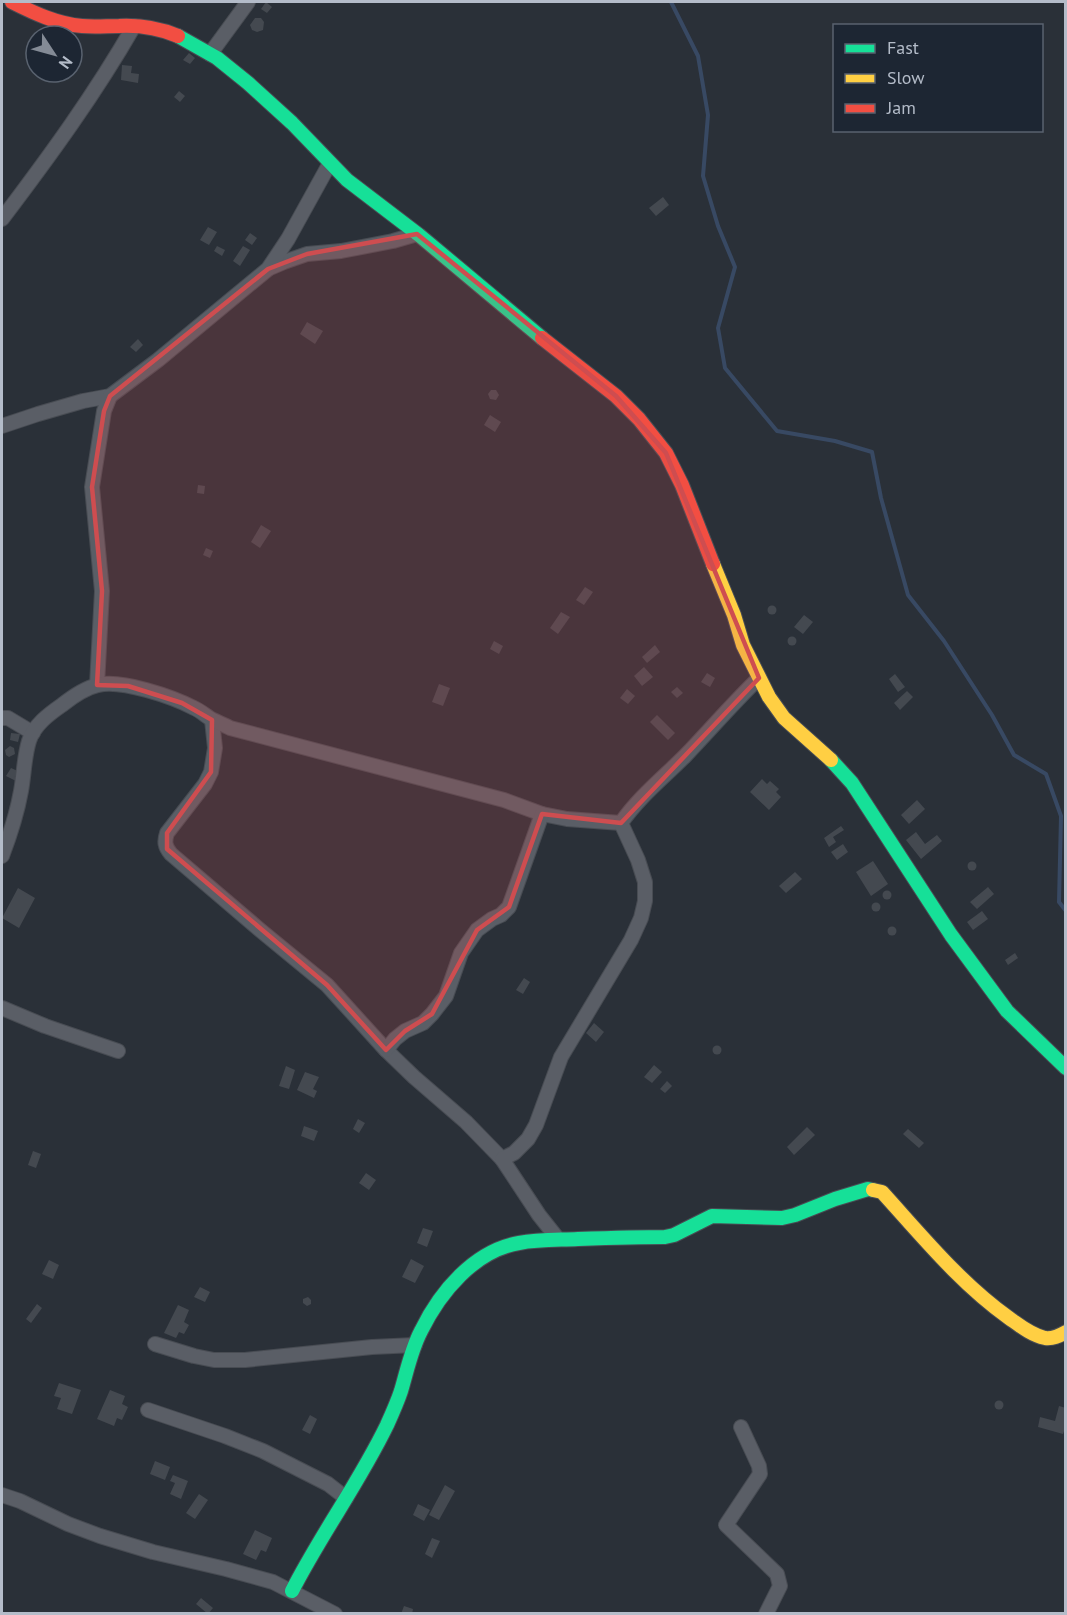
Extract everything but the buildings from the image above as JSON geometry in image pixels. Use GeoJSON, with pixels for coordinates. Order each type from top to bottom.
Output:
{"type":"FeatureCollection","features":[{"type":"Feature","properties":{"kind":"street"},"geometry":{"type":"LineString","coordinates":[[12,2],[37,15],[79,26],[134,26],[157,29],[181,37],[210,54],[270,103],[367,197],[417,234],[541,337],[560,350],[616,396],[639,419],[666,453],[682,485],[734,615],[743,645],[769,697],[784,718],[834,763],[852,783],[951,935],[1006,1011],[1065,1068]]}},
{"type":"Feature","properties":{"kind":"street"},"geometry":{"type":"LineString","coordinates":[[210,54],[248,2]]}},
{"type":"Feature","properties":{"kind":"street"},"geometry":{"type":"LineString","coordinates":[[2,219],[96,88],[134,26]]}},
{"type":"Feature","properties":{"kind":"street"},"geometry":{"type":"LineString","coordinates":[[268,269],[288,239],[330,163]]}},
{"type":"Feature","properties":{"kind":"street"},"geometry":{"type":"LineString","coordinates":[[2,426],[71,404],[110,396],[158,360],[268,269],[307,254],[341,251],[417,234]]}},
{"type":"Feature","properties":{"kind":"street"},"geometry":{"type":"LineString","coordinates":[[97,685],[102,591],[92,487],[104,411],[110,396]]}},
{"type":"Feature","properties":{"kind":"street"},"geometry":{"type":"LineString","coordinates":[[621,823],[647,791],[684,757],[724,712],[759,678]]}},
{"type":"Feature","properties":{"kind":"street"},"geometry":{"type":"LineString","coordinates":[[2,856],[17,809],[29,742],[33,733],[54,710],[71,698],[97,685],[108,684],[128,686],[195,708],[212,720],[230,728],[504,800],[542,814],[567,819],[621,823]]}},
{"type":"Feature","properties":{"kind":"street"},"geometry":{"type":"LineString","coordinates":[[2,718],[8,718],[33,733]]}},
{"type":"Feature","properties":{"kind":"street"},"geometry":{"type":"LineString","coordinates":[[212,720],[215,748],[211,772],[205,784],[167,833],[164,840],[167,849],[327,985],[386,1050],[466,1122],[502,1159],[539,1215],[558,1239]]}},
{"type":"Feature","properties":{"kind":"street"},"geometry":{"type":"LineString","coordinates":[[386,1050],[395,1038],[423,1023],[432,1014],[446,996],[461,953],[477,930],[501,915],[509,907],[542,814]]}},
{"type":"Feature","properties":{"kind":"street"},"geometry":{"type":"LineString","coordinates":[[502,1159],[514,1153],[528,1139],[536,1125],[561,1057],[632,940],[641,918],[645,901],[645,882],[638,860],[621,823]]}},
{"type":"Feature","properties":{"kind":"street"},"geometry":{"type":"LineString","coordinates":[[2,1008],[45,1026],[118,1051]]}},
{"type":"Feature","properties":{"kind":"street"},"geometry":{"type":"LineString","coordinates":[[292,1591],[314,1550],[363,1471],[389,1419],[415,1345],[439,1300],[458,1278],[498,1248],[558,1239],[665,1237],[674,1235],[712,1216],[782,1218],[835,1198],[868,1189],[876,1190],[882,1192],[959,1277],[1004,1314],[1042,1337],[1053,1338],[1065,1332]]}},
{"type":"Feature","properties":{"kind":"street"},"geometry":{"type":"LineString","coordinates":[[155,1344],[214,1360],[245,1360],[415,1345]]}},
{"type":"Feature","properties":{"kind":"street"},"geometry":{"type":"LineString","coordinates":[[148,1410],[263,1451],[328,1484],[346,1498]]}},
{"type":"Feature","properties":{"kind":"street"},"geometry":{"type":"LineString","coordinates":[[741,1427],[759,1466],[759,1474],[726,1525],[777,1574],[780,1586],[766,1614]]}},
{"type":"Feature","properties":{"kind":"street"},"geometry":{"type":"LineString","coordinates":[[2,1495],[100,1536],[153,1552],[273,1582],[335,1614]]}},
{"type":"Feature","properties":{"kind":"highlighted area"},"geometry":{"type":"Polygon","coordinates":[[[417,234],[616,396],[666,453],[759,678],[621,823],[542,814],[509,907],[477,930],[432,1014],[405,1031],[386,1050],[327,985],[167,849],[167,833],[211,772],[212,720],[182,703],[128,686],[97,685],[102,591],[92,487],[104,411],[110,396],[268,269],[307,254],[417,234]]]}},
{"type":"Feature","properties":{"kind":"waterway"},"geometry":{"type":"LineString","coordinates":[[671,2],[698,56],[708,115],[703,176],[718,226],[735,267],[718,328],[725,368],[777,431],[835,441],[872,452],[881,498],[908,595],[944,641],[992,715],[1014,755],[1046,774],[1061,816],[1059,902],[1066,911]]}},
{"type":"Feature","properties":{"kind":"traffic: fast"},"geometry":{"type":"LineString","coordinates":[[178,36],[217,58],[248,83],[292,123],[347,180],[419,235],[542,338]]}},
{"type":"Feature","properties":{"kind":"traffic: fast"},"geometry":{"type":"LineString","coordinates":[[831,760],[852,783],[951,935],[1007,1011],[1066,1068]]}},
{"type":"Feature","properties":{"kind":"traffic: fast"},"geometry":{"type":"LineString","coordinates":[[292,1591],[387,1425],[401,1391],[415,1346],[429,1316],[448,1288],[473,1264],[503,1247],[519,1243],[665,1237],[674,1235],[712,1216],[782,1218],[835,1199],[868,1189],[873,1190]]}},
{"type":"Feature","properties":{"kind":"traffic: slow"},"geometry":{"type":"LineString","coordinates":[[713,564],[734,615],[743,645],[769,697],[784,718],[831,760]]}},
{"type":"Feature","properties":{"kind":"traffic: slow"},"geometry":{"type":"LineString","coordinates":[[873,1190],[882,1192],[974,1290],[1009,1318],[1040,1337],[1051,1338],[1066,1332]]}},
{"type":"Feature","properties":{"kind":"traffic: jam"},"geometry":{"type":"LineString","coordinates":[[12,2],[46,17],[73,25],[141,27],[178,36]]}},
{"type":"Feature","properties":{"kind":"traffic: jam"},"geometry":{"type":"LineString","coordinates":[[542,338],[616,396],[639,419],[666,453],[682,485],[713,564]]}}]}
